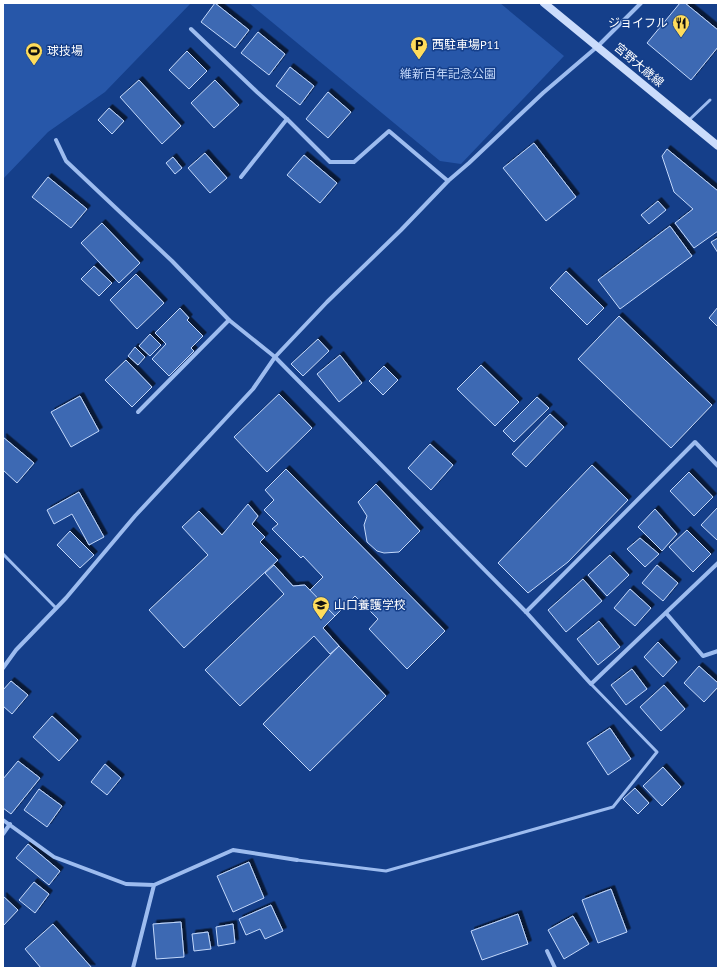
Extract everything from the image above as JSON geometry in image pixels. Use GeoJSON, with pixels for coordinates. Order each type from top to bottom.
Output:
{"type":"FeatureCollection","features":[{"type":"Feature","properties":{"kind":"main road","name":"宮野大歳線"},"geometry":{"type":"LineString","coordinates":[[544,3],[718,146]]}},
{"type":"Feature","properties":{"kind":"street"},"geometry":{"type":"LineString","coordinates":[[3,668],[16,650],[56,608],[135,516],[253,389],[276,357],[327,302],[448,182],[543,93],[598,46],[641,3]]}},
{"type":"Feature","properties":{"kind":"street"},"geometry":{"type":"LineString","coordinates":[[191,29],[287,119],[330,162],[354,162],[389,131],[448,182]]}},
{"type":"Feature","properties":{"kind":"street"},"geometry":{"type":"LineString","coordinates":[[241,177],[287,119]]}},
{"type":"Feature","properties":{"kind":"street"},"geometry":{"type":"LineString","coordinates":[[56,140],[66,160],[172,261],[229,320],[276,357],[526,612],[591,684],[718,563]]}},
{"type":"Feature","properties":{"kind":"street"},"geometry":{"type":"LineString","coordinates":[[138,412],[229,320]]}},
{"type":"Feature","properties":{"kind":"street"},"geometry":{"type":"LineString","coordinates":[[526,612],[695,442],[718,466]]}},
{"type":"Feature","properties":{"kind":"street"},"geometry":{"type":"LineString","coordinates":[[666,613],[703,656],[718,651]]}},
{"type":"Feature","properties":{"kind":"street"},"geometry":{"type":"LineString","coordinates":[[3,820],[54,857],[126,884],[154,885],[233,850],[297,860]]}},
{"type":"Feature","properties":{"kind":"street"},"geometry":{"type":"LineString","coordinates":[[3,834],[10,824]]}},
{"type":"Feature","properties":{"kind":"street"},"geometry":{"type":"LineString","coordinates":[[132,968],[154,885]]}},
{"type":"Feature","properties":{"kind":"street"},"geometry":{"type":"LineString","coordinates":[[547,951],[555,968]]}},
{"type":"Feature","properties":{"kind":"lane"},"geometry":{"type":"LineString","coordinates":[[688,121],[710,100]]}},
{"type":"Feature","properties":{"kind":"lane"},"geometry":{"type":"LineString","coordinates":[[3,554],[56,608]]}},
{"type":"Feature","properties":{"kind":"lane"},"geometry":{"type":"LineString","coordinates":[[297,860],[386,871],[613,807],[657,752],[591,684]]}},
{"type":"Feature","properties":{"kind":"green space"},"geometry":{"type":"Polygon","coordinates":[[[3,3],[191,3],[105,92],[48,132],[3,179],[3,3]]]}},
{"type":"Feature","properties":{"kind":"green space","name":"維新百年記念公園"},"geometry":{"type":"Polygon","coordinates":[[[249,3],[500,3],[564,56],[461,164],[440,161],[249,3]]]}},
{"type":"Feature","properties":{"kind":"building"},"geometry":{"type":"Polygon","coordinates":[[[215,3],[249,30],[235,48],[201,22],[215,3]]]}},
{"type":"Feature","properties":{"kind":"building"},"geometry":{"type":"Polygon","coordinates":[[[680,3],[685,3],[718,30],[718,47],[691,80],[647,43],[680,3]]]}},
{"type":"Feature","properties":{"kind":"building"},"geometry":{"type":"Polygon","coordinates":[[[258,32],[285,54],[269,75],[241,53],[258,32]]]}},
{"type":"Feature","properties":{"kind":"building"},"geometry":{"type":"Polygon","coordinates":[[[187,51],[207,71],[189,89],[169,70],[187,51]]]}},
{"type":"Feature","properties":{"kind":"building"},"geometry":{"type":"Polygon","coordinates":[[[290,67],[314,86],[300,105],[276,86],[290,67]]]}},
{"type":"Feature","properties":{"kind":"building"},"geometry":{"type":"Polygon","coordinates":[[[139,80],[181,126],[162,144],[120,97],[139,80]]]}},
{"type":"Feature","properties":{"kind":"building"},"geometry":{"type":"Polygon","coordinates":[[[215,80],[239,105],[214,128],[191,103],[215,80]]]}},
{"type":"Feature","properties":{"kind":"building"},"geometry":{"type":"Polygon","coordinates":[[[328,92],[351,112],[328,138],[306,119],[328,92]]]}},
{"type":"Feature","properties":{"kind":"building"},"geometry":{"type":"Polygon","coordinates":[[[109,108],[124,121],[112,134],[98,120],[109,108]]]}},
{"type":"Feature","properties":{"kind":"building"},"geometry":{"type":"Polygon","coordinates":[[[534,143],[576,197],[546,221],[503,168],[534,143]]]}},
{"type":"Feature","properties":{"kind":"building"},"geometry":{"type":"Polygon","coordinates":[[[667,149],[718,191],[718,231],[694,248],[675,223],[693,209],[674,192],[662,156],[667,149]]]}},
{"type":"Feature","properties":{"kind":"building"},"geometry":{"type":"Polygon","coordinates":[[[205,153],[227,178],[210,193],[188,168],[205,153]]]}},
{"type":"Feature","properties":{"kind":"building"},"geometry":{"type":"Polygon","coordinates":[[[304,155],[337,183],[320,203],[287,175],[304,155]]]}},
{"type":"Feature","properties":{"kind":"building"},"geometry":{"type":"Polygon","coordinates":[[[173,157],[182,168],[175,174],[166,163],[173,157]]]}},
{"type":"Feature","properties":{"kind":"building"},"geometry":{"type":"Polygon","coordinates":[[[48,177],[87,209],[71,228],[32,197],[48,177]]]}},
{"type":"Feature","properties":{"kind":"building"},"geometry":{"type":"Polygon","coordinates":[[[658,201],[666,210],[649,224],[641,215],[658,201]]]}},
{"type":"Feature","properties":{"kind":"building"},"geometry":{"type":"Polygon","coordinates":[[[102,223],[140,263],[119,283],[81,243],[102,223]]]}},
{"type":"Feature","properties":{"kind":"building"},"geometry":{"type":"Polygon","coordinates":[[[670,226],[692,256],[620,309],[598,280],[670,226]]]}},
{"type":"Feature","properties":{"kind":"building"},"geometry":{"type":"Polygon","coordinates":[[[718,238],[718,253],[711,242],[718,238]]]}},
{"type":"Feature","properties":{"kind":"building"},"geometry":{"type":"Polygon","coordinates":[[[94,266],[112,283],[99,296],[81,279],[94,266]]]}},
{"type":"Feature","properties":{"kind":"building"},"geometry":{"type":"Polygon","coordinates":[[[566,271],[604,308],[587,325],[550,288],[566,271]]]}},
{"type":"Feature","properties":{"kind":"building"},"geometry":{"type":"Polygon","coordinates":[[[136,274],[164,303],[137,329],[110,300],[136,274]]]}},
{"type":"Feature","properties":{"kind":"building"},"geometry":{"type":"Polygon","coordinates":[[[718,307],[718,327],[709,318],[718,307]]]}},
{"type":"Feature","properties":{"kind":"building"},"geometry":{"type":"Polygon","coordinates":[[[180,308],[189,318],[187,320],[203,336],[191,348],[194,351],[169,376],[152,359],[166,344],[155,333],[180,308]]]}},
{"type":"Feature","properties":{"kind":"building"},"geometry":{"type":"Polygon","coordinates":[[[619,316],[712,405],[671,448],[578,359],[619,316]]]}},
{"type":"Feature","properties":{"kind":"building"},"geometry":{"type":"Polygon","coordinates":[[[150,334],[161,345],[150,356],[139,346],[150,334]]]}},
{"type":"Feature","properties":{"kind":"building"},"geometry":{"type":"Polygon","coordinates":[[[318,339],[329,351],[303,376],[291,364],[318,339]]]}},
{"type":"Feature","properties":{"kind":"building"},"geometry":{"type":"Polygon","coordinates":[[[135,347],[145,357],[138,365],[128,356],[135,347]]]}},
{"type":"Feature","properties":{"kind":"building"},"geometry":{"type":"Polygon","coordinates":[[[340,355],[362,383],[339,402],[317,374],[340,355]]]}},
{"type":"Feature","properties":{"kind":"building"},"geometry":{"type":"Polygon","coordinates":[[[126,360],[152,387],[132,407],[105,380],[126,360]]]}},
{"type":"Feature","properties":{"kind":"building"},"geometry":{"type":"Polygon","coordinates":[[[481,365],[519,402],[495,426],[457,389],[481,365]]]}},
{"type":"Feature","properties":{"kind":"building"},"geometry":{"type":"Polygon","coordinates":[[[384,366],[398,380],[383,395],[369,381],[384,366]]]}},
{"type":"Feature","properties":{"kind":"building"},"geometry":{"type":"Polygon","coordinates":[[[279,394],[312,428],[267,472],[234,437],[279,394]]]}},
{"type":"Feature","properties":{"kind":"building"},"geometry":{"type":"Polygon","coordinates":[[[80,396],[99,431],[71,447],[51,412],[80,396]]]}},
{"type":"Feature","properties":{"kind":"building"},"geometry":{"type":"Polygon","coordinates":[[[537,397],[549,408],[514,442],[503,431],[537,397]]]}},
{"type":"Feature","properties":{"kind":"building"},"geometry":{"type":"Polygon","coordinates":[[[550,414],[564,427],[526,467],[512,454],[550,414]]]}},
{"type":"Feature","properties":{"kind":"building"},"geometry":{"type":"Polygon","coordinates":[[[3,437],[34,463],[17,483],[3,470],[3,437]]]}},
{"type":"Feature","properties":{"kind":"building"},"geometry":{"type":"Polygon","coordinates":[[[430,444],[453,465],[431,490],[408,468],[430,444]]]}},
{"type":"Feature","properties":{"kind":"building"},"geometry":{"type":"Polygon","coordinates":[[[592,465],[628,500],[568,562],[528,593],[498,563],[592,465]]]}},
{"type":"Feature","properties":{"kind":"building"},"geometry":{"type":"Polygon","coordinates":[[[286,469],[445,631],[407,669],[369,629],[378,619],[355,596],[335,616],[309,591],[323,577],[303,556],[301,558],[272,529],[278,524],[264,510],[274,500],[265,490],[286,469]]]}},
{"type":"Feature","properties":{"kind":"building"},"geometry":{"type":"Polygon","coordinates":[[[689,472],[713,497],[694,516],[670,491],[689,472]]]}},
{"type":"Feature","properties":{"kind":"building"},"geometry":{"type":"Polygon","coordinates":[[[376,484],[420,531],[399,552],[384,553],[377,551],[367,542],[364,525],[367,516],[358,502],[376,484]]]}},
{"type":"Feature","properties":{"kind":"building"},"geometry":{"type":"Polygon","coordinates":[[[79,492],[104,537],[89,545],[72,514],[54,524],[47,510],[79,492]]]}},
{"type":"Feature","properties":{"kind":"building"},"geometry":{"type":"Polygon","coordinates":[[[248,504],[258,516],[252,524],[265,537],[260,542],[278,560],[184,648],[149,610],[208,555],[182,527],[199,511],[222,535],[248,504]]]}},
{"type":"Feature","properties":{"kind":"building"},"geometry":{"type":"Polygon","coordinates":[[[718,507],[718,538],[717,540],[701,525],[718,507]]]}},
{"type":"Feature","properties":{"kind":"building"},"geometry":{"type":"Polygon","coordinates":[[[655,509],[677,534],[662,551],[638,527],[655,509]]]}},
{"type":"Feature","properties":{"kind":"building"},"geometry":{"type":"Polygon","coordinates":[[[687,530],[711,554],[693,572],[669,547],[687,530]]]}},
{"type":"Feature","properties":{"kind":"building"},"geometry":{"type":"Polygon","coordinates":[[[70,531],[94,555],[80,568],[57,545],[70,531]]]}},
{"type":"Feature","properties":{"kind":"building"},"geometry":{"type":"Polygon","coordinates":[[[640,538],[659,554],[645,567],[627,549],[640,538]]]}},
{"type":"Feature","properties":{"kind":"building"},"geometry":{"type":"Polygon","coordinates":[[[610,555],[629,575],[607,596],[588,575],[610,555]]]}},
{"type":"Feature","properties":{"kind":"building"},"geometry":{"type":"Polygon","coordinates":[[[274,565],[293,586],[305,585],[335,616],[323,628],[339,646],[330,654],[314,636],[240,706],[205,670],[284,594],[265,573],[274,565]]]}},
{"type":"Feature","properties":{"kind":"building"},"geometry":{"type":"Polygon","coordinates":[[[657,565],[678,583],[663,601],[642,583],[657,565]]]}},
{"type":"Feature","properties":{"kind":"building"},"geometry":{"type":"Polygon","coordinates":[[[583,579],[602,601],[566,632],[548,610],[583,579]]]}},
{"type":"Feature","properties":{"kind":"building"},"geometry":{"type":"Polygon","coordinates":[[[630,589],[651,608],[635,626],[614,608],[630,589]]]}},
{"type":"Feature","properties":{"kind":"building"},"geometry":{"type":"Polygon","coordinates":[[[599,621],[620,647],[598,665],[577,639],[599,621]]]}},
{"type":"Feature","properties":{"kind":"building"},"geometry":{"type":"Polygon","coordinates":[[[658,642],[677,662],[663,677],[644,657],[658,642]]]}},
{"type":"Feature","properties":{"kind":"building"},"geometry":{"type":"Polygon","coordinates":[[[339,646],[386,696],[310,771],[263,724],[339,646]]]}},
{"type":"Feature","properties":{"kind":"building"},"geometry":{"type":"Polygon","coordinates":[[[699,666],[718,683],[718,687],[704,702],[684,683],[699,666]]]}},
{"type":"Feature","properties":{"kind":"building"},"geometry":{"type":"Polygon","coordinates":[[[632,669],[647,689],[626,705],[611,685],[632,669]]]}},
{"type":"Feature","properties":{"kind":"building"},"geometry":{"type":"Polygon","coordinates":[[[11,681],[28,695],[12,714],[3,706],[3,690],[11,681]]]}},
{"type":"Feature","properties":{"kind":"building"},"geometry":{"type":"Polygon","coordinates":[[[664,685],[685,709],[661,731],[640,707],[664,685]]]}},
{"type":"Feature","properties":{"kind":"building"},"geometry":{"type":"Polygon","coordinates":[[[52,716],[78,740],[59,761],[33,737],[52,716]]]}},
{"type":"Feature","properties":{"kind":"building"},"geometry":{"type":"Polygon","coordinates":[[[610,728],[631,759],[608,775],[587,743],[610,728]]]}},
{"type":"Feature","properties":{"kind":"building"},"geometry":{"type":"Polygon","coordinates":[[[18,761],[40,778],[11,814],[3,808],[3,779],[18,761]]]}},
{"type":"Feature","properties":{"kind":"building"},"geometry":{"type":"Polygon","coordinates":[[[105,764],[121,778],[107,795],[91,782],[105,764]]]}},
{"type":"Feature","properties":{"kind":"building"},"geometry":{"type":"Polygon","coordinates":[[[663,767],[681,787],[662,806],[643,786],[663,767]]]}},
{"type":"Feature","properties":{"kind":"building"},"geometry":{"type":"Polygon","coordinates":[[[635,788],[649,803],[638,814],[623,799],[635,788]]]}},
{"type":"Feature","properties":{"kind":"building"},"geometry":{"type":"Polygon","coordinates":[[[39,789],[62,806],[47,827],[24,810],[39,789]]]}},
{"type":"Feature","properties":{"kind":"building"},"geometry":{"type":"Polygon","coordinates":[[[28,844],[60,871],[49,885],[16,858],[28,844]]]}},
{"type":"Feature","properties":{"kind":"building"},"geometry":{"type":"Polygon","coordinates":[[[249,862],[264,898],[233,912],[217,876],[249,862]]]}},
{"type":"Feature","properties":{"kind":"building"},"geometry":{"type":"Polygon","coordinates":[[[34,882],[49,894],[35,913],[19,900],[34,882]]]}},
{"type":"Feature","properties":{"kind":"building"},"geometry":{"type":"Polygon","coordinates":[[[611,889],[627,932],[598,943],[582,900],[611,889]]]}},
{"type":"Feature","properties":{"kind":"building"},"geometry":{"type":"Polygon","coordinates":[[[3,896],[18,910],[3,926],[3,896]]]}},
{"type":"Feature","properties":{"kind":"building"},"geometry":{"type":"Polygon","coordinates":[[[271,905],[283,931],[265,939],[260,929],[246,935],[239,919],[271,905]]]}},
{"type":"Feature","properties":{"kind":"building"},"geometry":{"type":"Polygon","coordinates":[[[518,914],[528,944],[482,960],[471,931],[518,914]]]}},
{"type":"Feature","properties":{"kind":"building"},"geometry":{"type":"Polygon","coordinates":[[[573,916],[589,944],[564,959],[548,930],[573,916]]]}},
{"type":"Feature","properties":{"kind":"building"},"geometry":{"type":"Polygon","coordinates":[[[181,922],[184,957],[156,959],[153,924],[181,922]]]}},
{"type":"Feature","properties":{"kind":"building"},"geometry":{"type":"Polygon","coordinates":[[[53,924],[92,968],[41,968],[25,949],[53,924]]]}},
{"type":"Feature","properties":{"kind":"building"},"geometry":{"type":"Polygon","coordinates":[[[233,924],[235,943],[218,946],[216,927],[233,924]]]}},
{"type":"Feature","properties":{"kind":"building"},"geometry":{"type":"Polygon","coordinates":[[[208,932],[211,949],[194,951],[192,934],[208,932]]]}},
{"type":"Feature","properties":{"kind":"place","name":"ジョイフル"},"geometry":{"type":"Point","coordinates":[681,38]}},
{"type":"Feature","properties":{"kind":"place","name":"西駐車場P11"},"geometry":{"type":"Point","coordinates":[419,60]}},
{"type":"Feature","properties":{"kind":"place","name":"球技場"},"geometry":{"type":"Point","coordinates":[34,66]}},
{"type":"Feature","properties":{"kind":"place","name":"山口養護学校"},"geometry":{"type":"Point","coordinates":[321,620]}}]}
